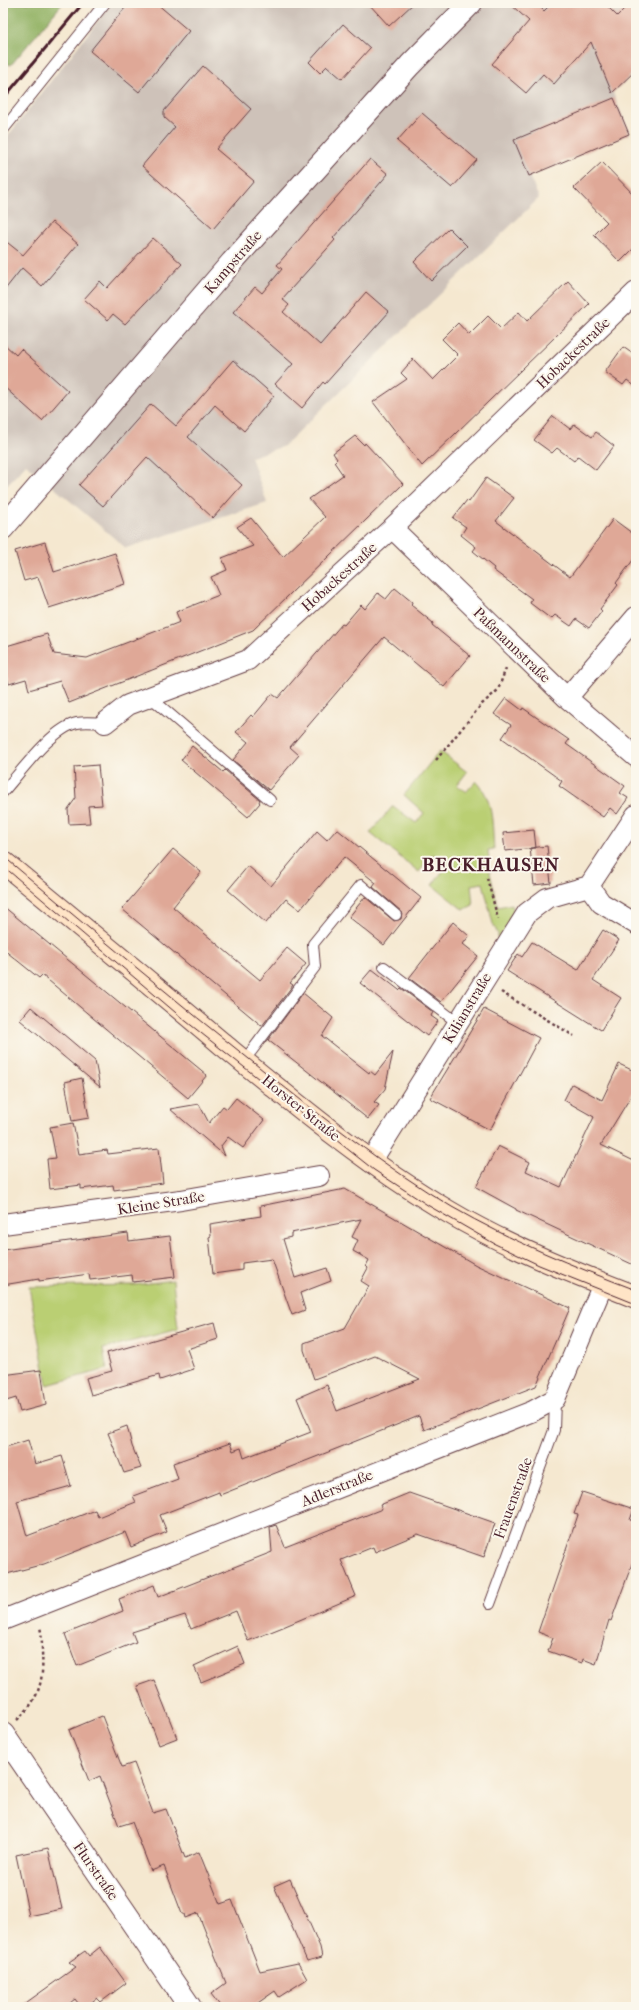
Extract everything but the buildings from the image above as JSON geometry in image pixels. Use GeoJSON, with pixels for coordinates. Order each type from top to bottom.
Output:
{"type":"FeatureCollection","features":[{"type":"Feature","properties":{"kind":"main road","name":"Horster Straße"},"geometry":{"type":"LineString","coordinates":[[3,862],[244,1061],[371,1162],[411,1189],[490,1235],[636,1297]]}},
{"type":"Feature","properties":{"kind":"street","name":"Kampstraße"},"geometry":{"type":"LineString","coordinates":[[3,528],[232,262],[410,65],[471,3]]}},
{"type":"Feature","properties":{"kind":"street","name":"Hobackestraße"},"geometry":{"type":"LineString","coordinates":[[105,723],[128,705],[248,660],[392,528],[636,292]]}},
{"type":"Feature","properties":{"kind":"street","name":"Paßmannstraße"},"geometry":{"type":"LineString","coordinates":[[392,528],[567,698],[636,757]]}},
{"type":"Feature","properties":{"kind":"street"},"geometry":{"type":"LineString","coordinates":[[567,698],[636,617]]}},
{"type":"Feature","properties":{"kind":"street"},"geometry":{"type":"LineString","coordinates":[[636,815],[589,886],[601,903],[636,924]]}},
{"type":"Feature","properties":{"kind":"street","name":"Kilianstraße"},"geometry":{"type":"LineString","coordinates":[[371,1162],[509,939],[527,913],[547,898],[589,886]]}},
{"type":"Feature","properties":{"kind":"street","name":"Kleine Straße"},"geometry":{"type":"LineString","coordinates":[[3,1224],[181,1200],[319,1176]]}},
{"type":"Feature","properties":{"kind":"street"},"geometry":{"type":"LineString","coordinates":[[554,1400],[603,1284]]}},
{"type":"Feature","properties":{"kind":"street","name":"Adlerstraße"},"geometry":{"type":"LineString","coordinates":[[3,1620],[532,1411],[554,1400]]}},
{"type":"Feature","properties":{"kind":"street","name":"Flurstraße"},"geometry":{"type":"LineString","coordinates":[[8,1728],[190,2007]]}},
{"type":"Feature","properties":{"kind":"lane"},"geometry":{"type":"LineString","coordinates":[[3,130],[105,3]]}},
{"type":"Feature","properties":{"kind":"lane"},"geometry":{"type":"LineString","coordinates":[[150,698],[270,800]]}},
{"type":"Feature","properties":{"kind":"lane","name":"Hobackestraße"},"geometry":{"type":"LineString","coordinates":[[3,792],[51,739],[63,729],[77,723],[105,723]]}},
{"type":"Feature","properties":{"kind":"lane"},"geometry":{"type":"LineString","coordinates":[[244,1061],[315,967],[313,944],[361,885],[396,915]]}},
{"type":"Feature","properties":{"kind":"lane"},"geometry":{"type":"LineString","coordinates":[[384,967],[458,1023]]}},
{"type":"Feature","properties":{"kind":"lane","name":"Frauenstraße"},"geometry":{"type":"LineString","coordinates":[[490,1604],[554,1430],[554,1400]]}},
{"type":"Feature","properties":{"kind":"path"},"geometry":{"type":"LineString","coordinates":[[436,760],[482,704],[498,690],[513,647]]}},
{"type":"Feature","properties":{"kind":"path"},"geometry":{"type":"LineString","coordinates":[[487,878],[498,919],[509,939]]}},
{"type":"Feature","properties":{"kind":"path"},"geometry":{"type":"LineString","coordinates":[[484,981],[574,1036]]}},
{"type":"Feature","properties":{"kind":"path"},"geometry":{"type":"LineString","coordinates":[[8,1728],[34,1701],[40,1688],[43,1666],[42,1641],[33,1608]]}},
{"type":"Feature","properties":{"kind":"shaded area"},"geometry":{"type":"Polygon","coordinates":[[[112,3],[636,3],[636,71],[613,93],[630,134],[529,176],[539,198],[284,446],[251,457],[267,503],[126,548],[26,464],[3,490],[3,142],[112,3]]]}},
{"type":"Feature","properties":{"kind":"green space"},"geometry":{"type":"Polygon","coordinates":[[[3,3],[63,3],[11,65],[3,62],[3,3]]]}},
{"type":"Feature","properties":{"kind":"green space"},"geometry":{"type":"Polygon","coordinates":[[[440,751],[467,772],[457,785],[466,792],[476,781],[482,788],[489,804],[494,849],[488,850],[490,873],[498,907],[512,904],[514,915],[498,942],[498,934],[493,924],[483,883],[471,885],[473,905],[465,909],[461,908],[432,885],[447,866],[433,854],[419,872],[370,833],[393,806],[416,823],[424,813],[404,795],[440,751]]]}},
{"type":"Feature","properties":{"kind":"green space"},"geometry":{"type":"Polygon","coordinates":[[[173,1280],[178,1329],[103,1349],[107,1369],[47,1385],[29,1287],[135,1285],[173,1280]]]}},
{"type":"Feature","properties":{"kind":"tram line"},"geometry":{"type":"LineString","coordinates":[[3,856],[231,1045],[333,1125],[403,1176],[452,1207],[497,1231],[566,1262],[636,1290]]}},
{"type":"Feature","properties":{"kind":"tram line"},"geometry":{"type":"LineString","coordinates":[[3,866],[182,1018],[374,1170],[429,1206],[495,1244],[539,1265],[636,1304]]}},
{"type":"Feature","properties":{"kind":"railway"},"geometry":{"type":"LineString","coordinates":[[3,99],[83,3]]}},
{"type":"Feature","properties":{"kind":"district","name":"BECKHAUSEN"},"geometry":{"type":"Point","coordinates":[491,865]}}]}
